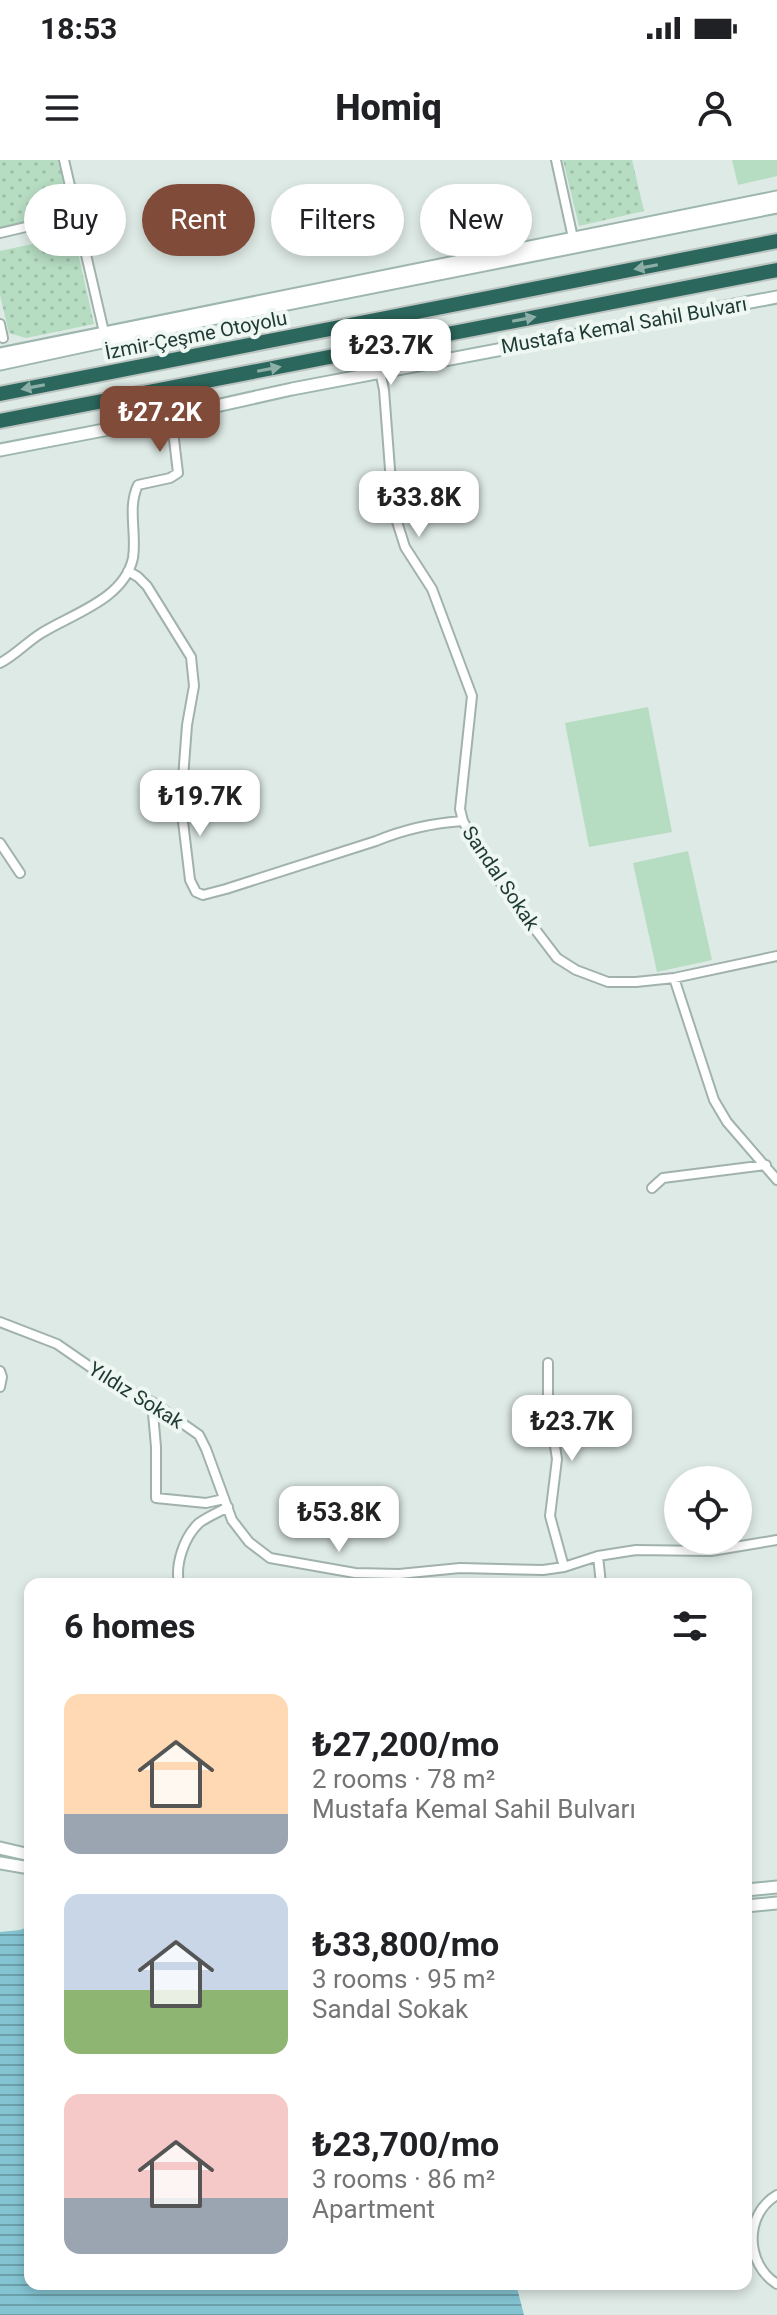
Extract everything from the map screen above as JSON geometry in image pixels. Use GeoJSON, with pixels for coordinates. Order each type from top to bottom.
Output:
{"type":"FeatureCollection","features":[{"type":"Feature","properties":{"kind":"highway","name":"İzmir-Çeşme Otoyolu"},"geometry":{"type":"LineString","coordinates":[[0,394],[777,241]]}},
{"type":"Feature","properties":{"kind":"highway"},"geometry":{"type":"LineString","coordinates":[[0,421],[777,270]]}},
{"type":"Feature","properties":{"kind":"street"},"geometry":{"type":"LineString","coordinates":[[64,160],[70,184]]}},
{"type":"Feature","properties":{"kind":"street"},"geometry":{"type":"LineString","coordinates":[[556,160],[573,238]]}},
{"type":"Feature","properties":{"kind":"street"},"geometry":{"type":"LineString","coordinates":[[0,354],[777,197]]}},
{"type":"Feature","properties":{"kind":"street"},"geometry":{"type":"LineString","coordinates":[[0,364],[777,207]]}},
{"type":"Feature","properties":{"kind":"street"},"geometry":{"type":"LineString","coordinates":[[0,233],[24,227]]}},
{"type":"Feature","properties":{"kind":"street"},"geometry":{"type":"LineString","coordinates":[[86,256],[104,332]]}},
{"type":"Feature","properties":{"kind":"street","name":"Mustafa Kemal Sahil Bulvarı"},"geometry":{"type":"LineString","coordinates":[[0,450],[380,371],[777,297]]}},
{"type":"Feature","properties":{"kind":"street"},"geometry":{"type":"LineString","coordinates":[[0,324],[3,338]]}},
{"type":"Feature","properties":{"kind":"street","name":"Sandal Sokak"},"geometry":{"type":"LineString","coordinates":[[380,371],[393,509],[405,547],[432,589],[472,696],[460,809],[463,821],[486,862],[557,958],[576,970],[608,982],[674,978],[777,956]]}},
{"type":"Feature","properties":{"kind":"street"},"geometry":{"type":"LineString","coordinates":[[0,663],[44,632],[105,600],[128,571],[133,557],[134,492],[138,485],[170,478],[178,473],[173,431]]}},
{"type":"Feature","properties":{"kind":"street"},"geometry":{"type":"LineString","coordinates":[[128,571],[147,586],[191,657],[194,686],[187,725],[181,805],[190,880],[196,892],[203,895],[226,889],[399,831],[431,823],[463,821]]}},
{"type":"Feature","properties":{"kind":"street"},"geometry":{"type":"LineString","coordinates":[[0,843],[20,873]]}},
{"type":"Feature","properties":{"kind":"street"},"geometry":{"type":"LineString","coordinates":[[674,978],[714,1100],[727,1122],[777,1180]]}},
{"type":"Feature","properties":{"kind":"street"},"geometry":{"type":"LineString","coordinates":[[652,1188],[663,1178],[766,1165]]}},
{"type":"Feature","properties":{"kind":"street","name":"Yıldız Sokak"},"geometry":{"type":"LineString","coordinates":[[0,1322],[57,1344],[112,1382],[152,1402],[199,1435],[232,1520],[249,1542],[270,1558],[355,1573],[399,1574],[460,1568],[543,1570],[636,1550],[711,1551],[777,1540]]}},
{"type":"Feature","properties":{"kind":"street"},"geometry":{"type":"LineString","coordinates":[[548,1363],[548,1402],[557,1459],[550,1516],[564,1567]]}},
{"type":"Feature","properties":{"kind":"street"},"geometry":{"type":"LineString","coordinates":[[0,1371],[0,1387]]}},
{"type":"Feature","properties":{"kind":"street"},"geometry":{"type":"LineString","coordinates":[[152,1402],[156,1498],[226,1503]]}},
{"type":"Feature","properties":{"kind":"street"},"geometry":{"type":"LineString","coordinates":[[178,1578],[184,1542],[200,1523],[226,1503]]}},
{"type":"Feature","properties":{"kind":"street"},"geometry":{"type":"LineString","coordinates":[[598,1556],[600,1578]]}},
{"type":"Feature","properties":{"kind":"street"},"geometry":{"type":"LineString","coordinates":[[0,1848],[24,1854]]}},
{"type":"Feature","properties":{"kind":"street"},"geometry":{"type":"LineString","coordinates":[[0,1863],[24,1867]]}},
{"type":"Feature","properties":{"kind":"street"},"geometry":{"type":"LineString","coordinates":[[752,1889],[777,1887]]}},
{"type":"Feature","properties":{"kind":"street"},"geometry":{"type":"LineString","coordinates":[[752,1905],[777,1903]]}},
{"type":"Feature","properties":{"kind":"street"},"geometry":{"type":"LineString","coordinates":[[777,2195],[759,2212],[753,2229],[752,2247],[758,2265],[777,2284]]}},
{"type":"Feature","properties":{"kind":"green space"},"geometry":{"type":"Polygon","coordinates":[[[0,160],[58,160],[64,184],[24,184],[24,225],[0,231],[0,160]]]}},
{"type":"Feature","properties":{"kind":"green space"},"geometry":{"type":"Polygon","coordinates":[[[563,160],[632,160],[644,211],[579,226],[563,160]]]}},
{"type":"Feature","properties":{"kind":"green space"},"geometry":{"type":"Polygon","coordinates":[[[732,160],[777,160],[777,176],[738,185],[732,160]]]}},
{"type":"Feature","properties":{"kind":"green space"},"geometry":{"type":"Polygon","coordinates":[[[24,246],[24,256],[79,256],[94,324],[26,338],[9,333],[0,295],[0,251],[24,246]]]}},
{"type":"Feature","properties":{"kind":"green space"},"geometry":{"type":"Polygon","coordinates":[[[648,707],[672,832],[589,847],[565,723],[648,707]]]}},
{"type":"Feature","properties":{"kind":"green space"},"geometry":{"type":"Polygon","coordinates":[[[688,851],[712,960],[657,972],[633,863],[688,851]]]}},
{"type":"Feature","properties":{"kind":"water"},"geometry":{"type":"Polygon","coordinates":[[[24,1928],[24,2290],[518,2290],[524,2315],[0,2315],[0,1932],[24,1928]]]}}]}
